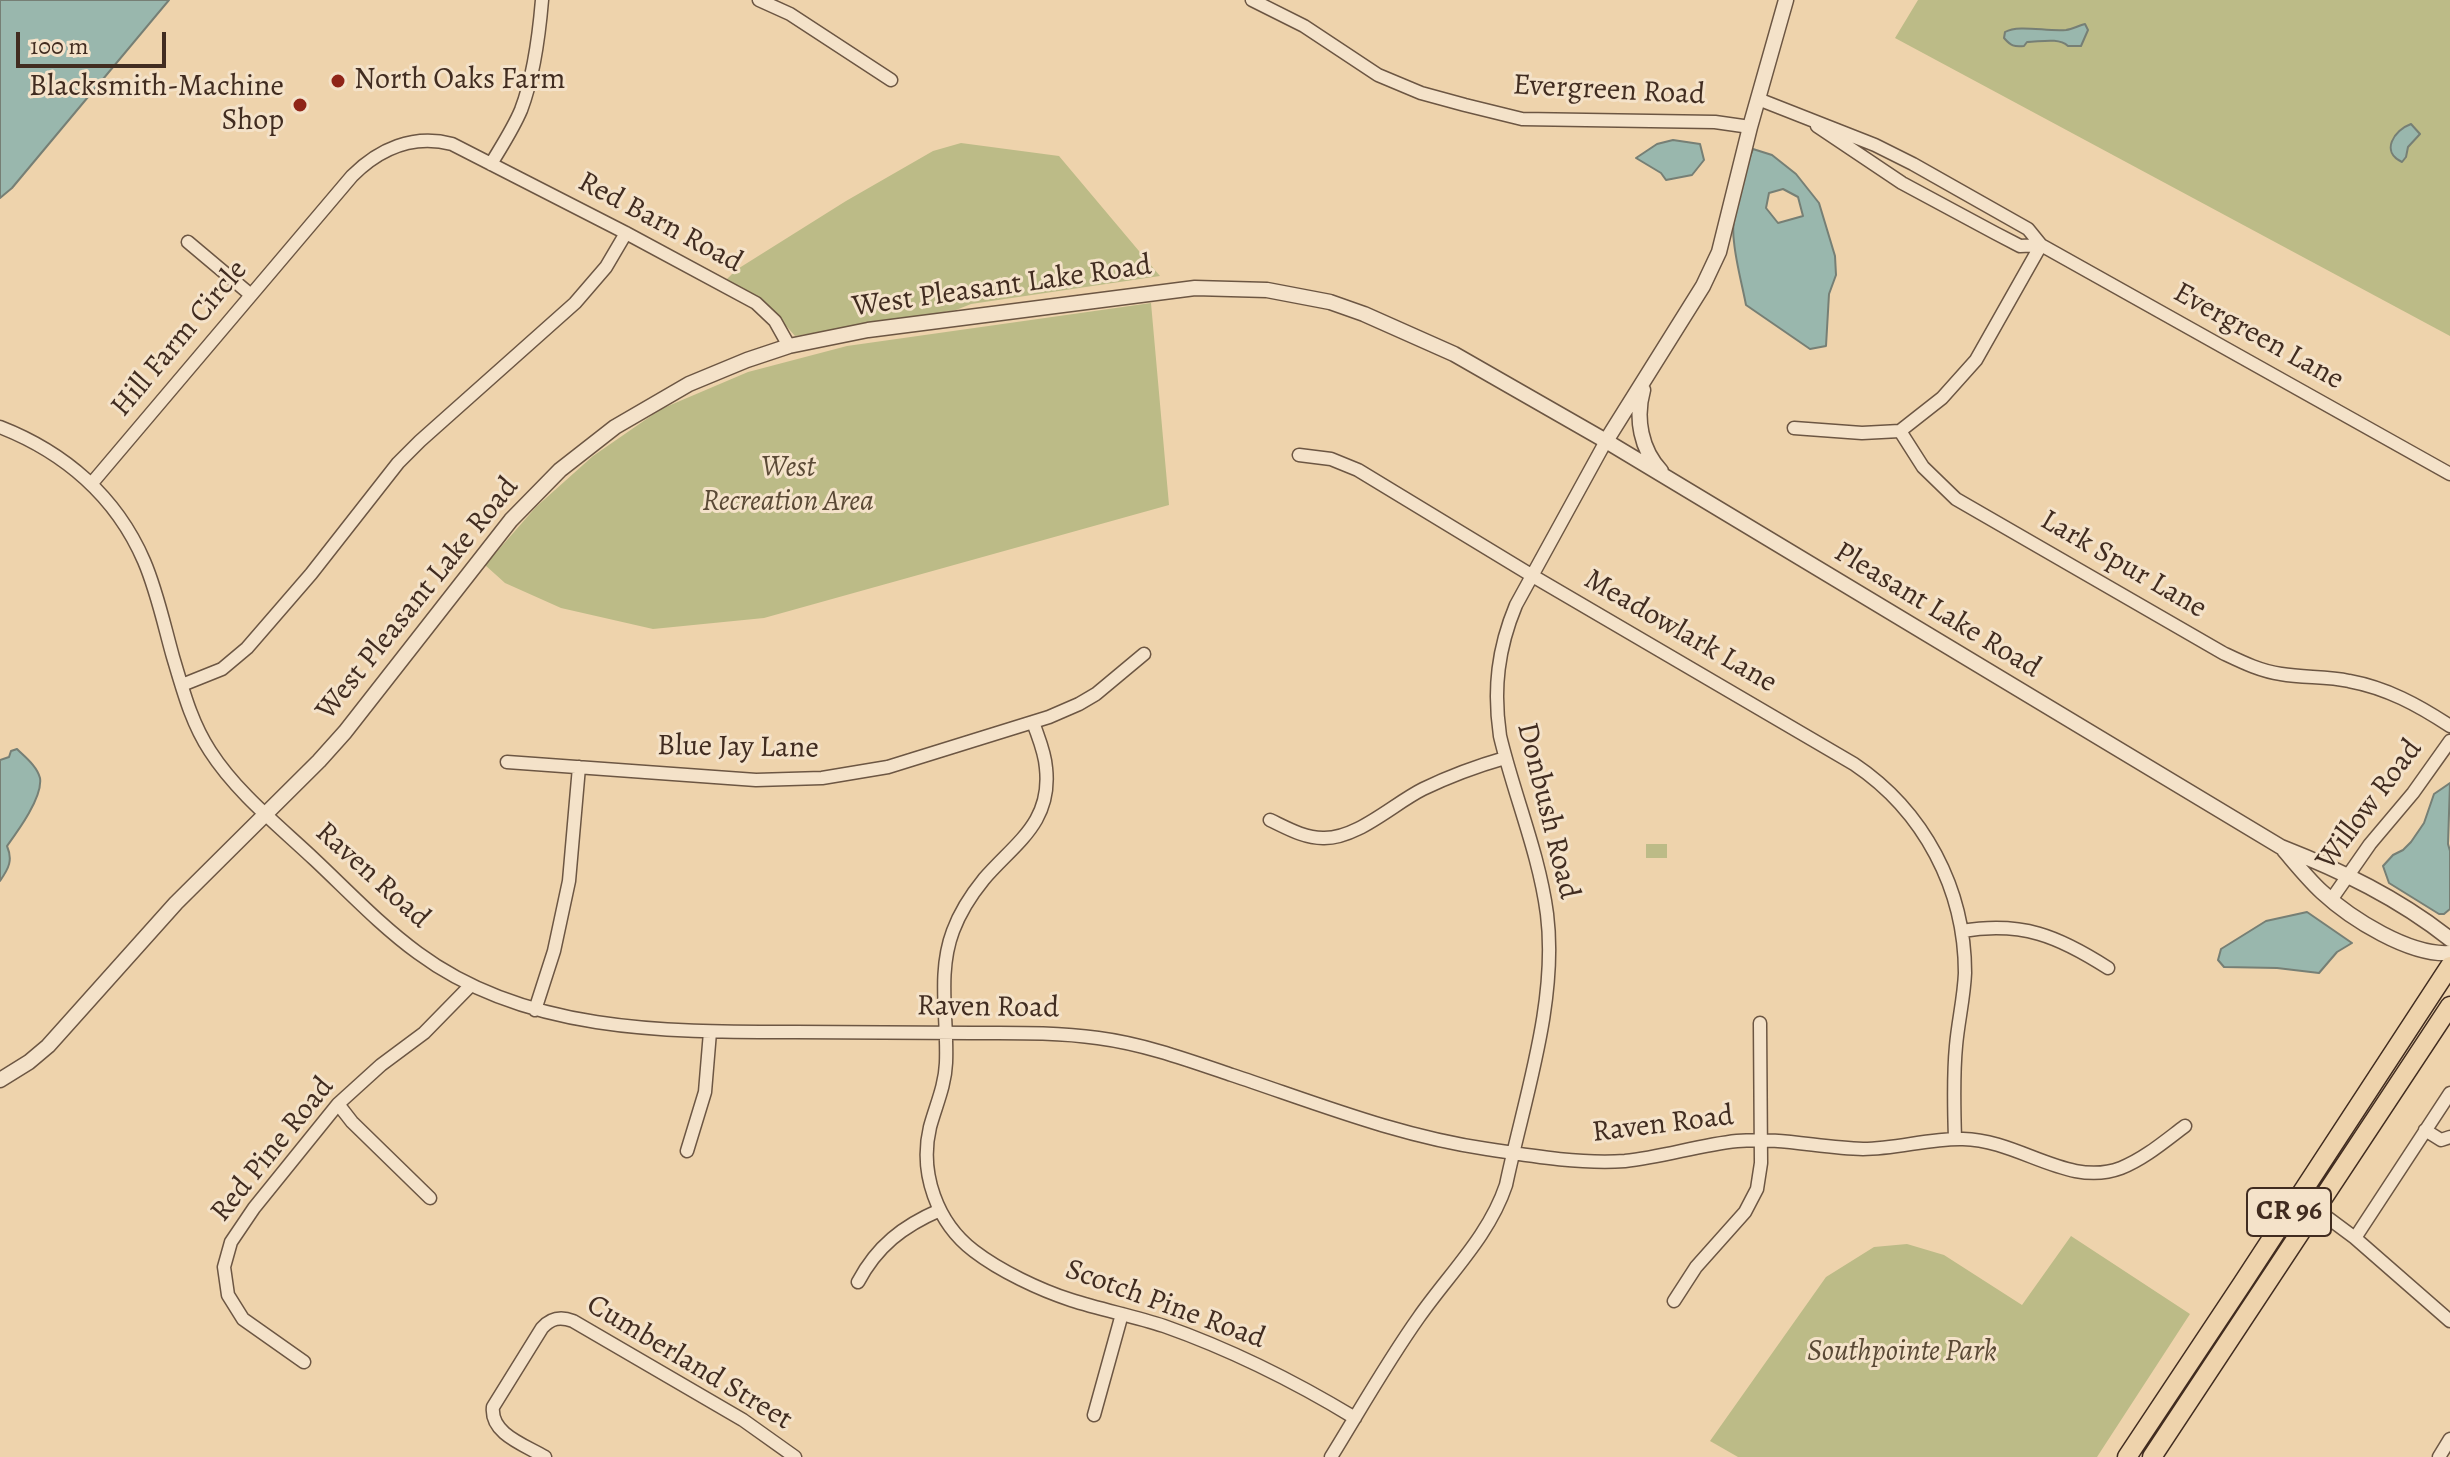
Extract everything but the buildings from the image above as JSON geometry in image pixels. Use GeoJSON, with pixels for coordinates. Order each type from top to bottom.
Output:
{"type":"FeatureCollection","features":[{"type":"Feature","properties":{"kind":"main road","name":"CR 96"},"geometry":{"type":"LineString","coordinates":[[2127,1457],[2450,966]]}},
{"type":"Feature","properties":{"kind":"main road","name":"CR 96"},"geometry":{"type":"LineString","coordinates":[[2152,1457],[2450,1006]]}},
{"type":"Feature","properties":{"kind":"street"},"geometry":{"type":"LineString","coordinates":[[491,164],[512,129],[526,95],[542,0]]}},
{"type":"Feature","properties":{"kind":"street"},"geometry":{"type":"LineString","coordinates":[[759,0],[790,14],[891,80]]}},
{"type":"Feature","properties":{"kind":"street","name":"Evergreen Road"},"geometry":{"type":"LineString","coordinates":[[1252,0],[1304,26],[1378,75],[1421,93],[1465,105],[1522,119],[1688,121],[1750,127]]}},
{"type":"Feature","properties":{"kind":"street"},"geometry":{"type":"LineString","coordinates":[[1606,441],[1703,286],[1719,252],[1786,0]]}},
{"type":"Feature","properties":{"kind":"street","name":"Evergreen Lane"},"geometry":{"type":"LineString","coordinates":[[1758,99],[1852,135],[1913,164],[2028,229],[2041,245],[2450,474]]}},
{"type":"Feature","properties":{"kind":"street","name":"Evergreen Lane"},"geometry":{"type":"LineString","coordinates":[[1805,117],[1890,175],[1969,220],[2020,246],[2041,245]]}},
{"type":"Feature","properties":{"kind":"street","name":"Hill Farm Circle"},"geometry":{"type":"LineString","coordinates":[[92,483],[352,176],[377,155],[407,143],[439,141],[452,144],[491,164]]}},
{"type":"Feature","properties":{"kind":"street","name":"Red Barn Road"},"geometry":{"type":"LineString","coordinates":[[491,164],[756,303],[775,321],[789,346]]}},
{"type":"Feature","properties":{"kind":"street"},"geometry":{"type":"LineString","coordinates":[[182,685],[222,669],[247,648],[311,574],[398,463],[575,303],[606,267],[626,233]]}},
{"type":"Feature","properties":{"kind":"street"},"geometry":{"type":"LineString","coordinates":[[188,242],[251,295]]}},
{"type":"Feature","properties":{"kind":"street"},"geometry":{"type":"LineString","coordinates":[[1794,428],[1862,433],[1900,431],[1940,400],[1976,360],[2041,245]]}},
{"type":"Feature","properties":{"kind":"street","name":"West Pleasant Lake Road"},"geometry":{"type":"LineString","coordinates":[[0,1080],[29,1062],[66,1028],[176,903],[345,732],[502,530],[560,470],[615,427],[656,401],[710,374],[789,346],[868,330],[1166,291],[1231,288],[1267,290],[1330,302],[1364,314],[1480,367],[1567,419]]}},
{"type":"Feature","properties":{"kind":"street"},"geometry":{"type":"LineString","coordinates":[[1648,373],[1640,400],[1641,430],[1652,461],[1673,483]]}},
{"type":"Feature","properties":{"kind":"street","name":"Pleasant Lake Road"},"geometry":{"type":"LineString","coordinates":[[1567,419],[2281,847],[2349,875],[2416,914],[2450,939]]}},
{"type":"Feature","properties":{"kind":"street"},"geometry":{"type":"LineString","coordinates":[[0,427],[48,449],[92,483],[122,520],[144,562],[190,711],[208,749],[266,814]]}},
{"type":"Feature","properties":{"kind":"street","name":"Lark Spur Lane"},"geometry":{"type":"LineString","coordinates":[[1900,431],[1923,467],[1956,499],[2223,653],[2243,663],[2283,675],[2369,685],[2412,702],[2450,726]]}},
{"type":"Feature","properties":{"kind":"street","name":"Donbush Road"},"geometry":{"type":"LineString","coordinates":[[1512,1152],[1547,997],[1549,942],[1542,885],[1505,758],[1496,714],[1497,669],[1507,625],[1531,575],[1606,441]]}},
{"type":"Feature","properties":{"kind":"street","name":"Meadowlark Lane"},"geometry":{"type":"LineString","coordinates":[[1299,455],[1331,459],[1358,470],[1866,772],[1904,807],[1931,844],[1952,891],[1962,931],[1965,976],[1954,1074],[1955,1139]]}},
{"type":"Feature","properties":{"kind":"street","name":"Blue Jay Lane"},"geometry":{"type":"LineString","coordinates":[[507,762],[756,780],[822,778],[888,767],[1061,713],[1096,694],[1144,654]]}},
{"type":"Feature","properties":{"kind":"street"},"geometry":{"type":"LineString","coordinates":[[945,1033],[944,972],[952,933],[972,894],[1029,833],[1042,807],[1046,764],[1033,722]]}},
{"type":"Feature","properties":{"kind":"street","name":"Willow Road"},"geometry":{"type":"LineString","coordinates":[[2331,900],[2450,741]]}},
{"type":"Feature","properties":{"kind":"street"},"geometry":{"type":"LineString","coordinates":[[1270,820],[1310,837],[1336,837],[1362,826],[1421,790],[1505,758]]}},
{"type":"Feature","properties":{"kind":"street"},"geometry":{"type":"LineString","coordinates":[[535,1010],[554,951],[567,892],[579,767]]}},
{"type":"Feature","properties":{"kind":"street","name":"Raven Road"},"geometry":{"type":"LineString","coordinates":[[266,814],[419,954],[470,986],[535,1010],[586,1021],[710,1032],[1064,1034],[1130,1043],[1384,1127],[1444,1142],[1567,1160],[1633,1160],[1735,1141],[1761,1140],[1866,1149],[1955,1139],[1991,1142],[2072,1171],[2103,1173],[2129,1165],[2185,1126]]}},
{"type":"Feature","properties":{"kind":"street","name":"Pleasant Lake Road"},"geometry":{"type":"LineString","coordinates":[[2281,847],[2331,900],[2355,917],[2400,942],[2439,954],[2450,953]]}},
{"type":"Feature","properties":{"kind":"street"},"geometry":{"type":"LineString","coordinates":[[1962,931],[1996,927],[2031,931],[2067,943],[2108,968]]}},
{"type":"Feature","properties":{"kind":"street","name":"Red Pine Road"},"geometry":{"type":"LineString","coordinates":[[304,1362],[243,1319],[228,1295],[224,1267],[231,1242],[254,1208],[338,1104],[381,1065],[424,1033],[470,986]]}},
{"type":"Feature","properties":{"kind":"street","name":"Raven Road"},"geometry":{"type":"LineString","coordinates":[[1760,1023],[1761,1140]]}},
{"type":"Feature","properties":{"kind":"street"},"geometry":{"type":"LineString","coordinates":[[687,1151],[705,1092],[710,1032]]}},
{"type":"Feature","properties":{"kind":"street","name":"Scotch Pine Road"},"geometry":{"type":"LineString","coordinates":[[945,1033],[946,1066],[930,1127],[927,1152],[929,1177],[940,1210],[961,1240],[989,1261],[1047,1291],[1174,1330],[1239,1355],[1355,1418]]}},
{"type":"Feature","properties":{"kind":"street"},"geometry":{"type":"LineString","coordinates":[[2355,1238],[2450,1093]]}},
{"type":"Feature","properties":{"kind":"street"},"geometry":{"type":"LineString","coordinates":[[338,1104],[352,1122],[430,1198]]}},
{"type":"Feature","properties":{"kind":"street"},"geometry":{"type":"LineString","coordinates":[[2425,1130],[2441,1140],[2450,1137]]}},
{"type":"Feature","properties":{"kind":"street"},"geometry":{"type":"LineString","coordinates":[[1674,1301],[1696,1267],[1752,1201],[1760,1175],[1761,1140]]}},
{"type":"Feature","properties":{"kind":"street"},"geometry":{"type":"LineString","coordinates":[[1331,1457],[1406,1334],[1492,1218],[1506,1185],[1512,1152]]}},
{"type":"Feature","properties":{"kind":"street"},"geometry":{"type":"LineString","coordinates":[[2316,1209],[2333,1219],[2450,1321]]}},
{"type":"Feature","properties":{"kind":"street"},"geometry":{"type":"LineString","coordinates":[[858,1282],[889,1239],[917,1219],[940,1210]]}},
{"type":"Feature","properties":{"kind":"street"},"geometry":{"type":"LineString","coordinates":[[1094,1415],[1122,1314]]}},
{"type":"Feature","properties":{"kind":"street","name":"Cumberland Street"},"geometry":{"type":"LineString","coordinates":[[545,1457],[503,1433],[492,1414],[496,1400],[542,1328],[556,1318],[570,1320],[743,1420],[787,1455]]}},
{"type":"Feature","properties":{"kind":"street"},"geometry":{"type":"LineString","coordinates":[[2439,1457],[2450,1439]]}},
{"type":"Feature","properties":{"kind":"green space"},"geometry":{"type":"Polygon","coordinates":[[[1918,0],[2450,0],[2450,336],[1895,38],[1918,0]]]}},
{"type":"Feature","properties":{"kind":"green space"},"geometry":{"type":"Polygon","coordinates":[[[961,143],[1059,156],[1160,276],[971,304],[956,310],[795,336],[763,305],[726,280],[736,270],[846,201],[933,151],[961,143]]]}},
{"type":"Feature","properties":{"kind":"green space","name":"West Recreation Area"},"geometry":{"type":"Polygon","coordinates":[[[1151,303],[1169,505],[764,618],[653,629],[561,608],[505,583],[485,565],[536,507],[593,456],[661,409],[748,372],[847,346],[1151,303]]]}},
{"type":"Feature","properties":{"kind":"green space"},"geometry":{"type":"Polygon","coordinates":[[[1646,844],[1667,844],[1667,858],[1646,858],[1646,844]]]}},
{"type":"Feature","properties":{"kind":"green space","name":"Southpointe Park"},"geometry":{"type":"Polygon","coordinates":[[[2071,1236],[2190,1314],[2097,1457],[1738,1457],[1710,1441],[1826,1277],[1874,1247],[1907,1244],[1944,1255],[2022,1305],[2071,1236]]]}},
{"type":"Feature","properties":{"kind":"water"},"geometry":{"type":"Polygon","coordinates":[[[0,0],[169,0],[12,188],[0,198],[0,0]]]}},
{"type":"Feature","properties":{"kind":"water"},"geometry":{"type":"Polygon","coordinates":[[[2085,24],[2088,30],[2081,46],[2049,41],[2027,42],[2024,46],[2018,46],[2004,38],[2005,32],[2011,30],[2066,30],[2085,24]]]}},
{"type":"Feature","properties":{"kind":"water"},"geometry":{"type":"Polygon","coordinates":[[[2411,124],[2420,134],[2408,147],[2402,162],[2392,153],[2392,142],[2399,131],[2411,124]]]}},
{"type":"Feature","properties":{"kind":"water"},"geometry":{"type":"Polygon","coordinates":[[[1673,140],[1700,144],[1704,160],[1692,175],[1666,180],[1661,173],[1636,158],[1657,144],[1673,140]]]}},
{"type":"Feature","properties":{"kind":"water"},"geometry":{"type":"Polygon","coordinates":[[[1753,149],[1772,155],[1796,174],[1819,203],[1835,256],[1836,275],[1829,294],[1826,346],[1810,349],[1746,305],[1733,230],[1738,194],[1753,149]],[[1783,189],[1769,193],[1766,208],[1778,223],[1803,216],[1798,197],[1783,189]]]}},
{"type":"Feature","properties":{"kind":"water"},"geometry":{"type":"Polygon","coordinates":[[[17,749],[36,770],[40,786],[29,814],[7,846],[9,864],[0,881],[0,760],[17,749]]]}},
{"type":"Feature","properties":{"kind":"water"},"geometry":{"type":"Polygon","coordinates":[[[2450,783],[2450,909],[2439,914],[2389,883],[2383,866],[2411,842],[2424,823],[2434,794],[2450,783]]]}},
{"type":"Feature","properties":{"kind":"water"},"geometry":{"type":"Polygon","coordinates":[[[2307,912],[2352,943],[2337,952],[2319,973],[2224,967],[2218,960],[2221,949],[2266,921],[2307,912]]]}},
{"type":"Feature","properties":{"kind":"place","name":"North Oaks Farm"},"geometry":{"type":"Point","coordinates":[338,81]}},
{"type":"Feature","properties":{"kind":"place","name":"Blacksmith-Machine Shop"},"geometry":{"type":"Point","coordinates":[300,105]}}]}
